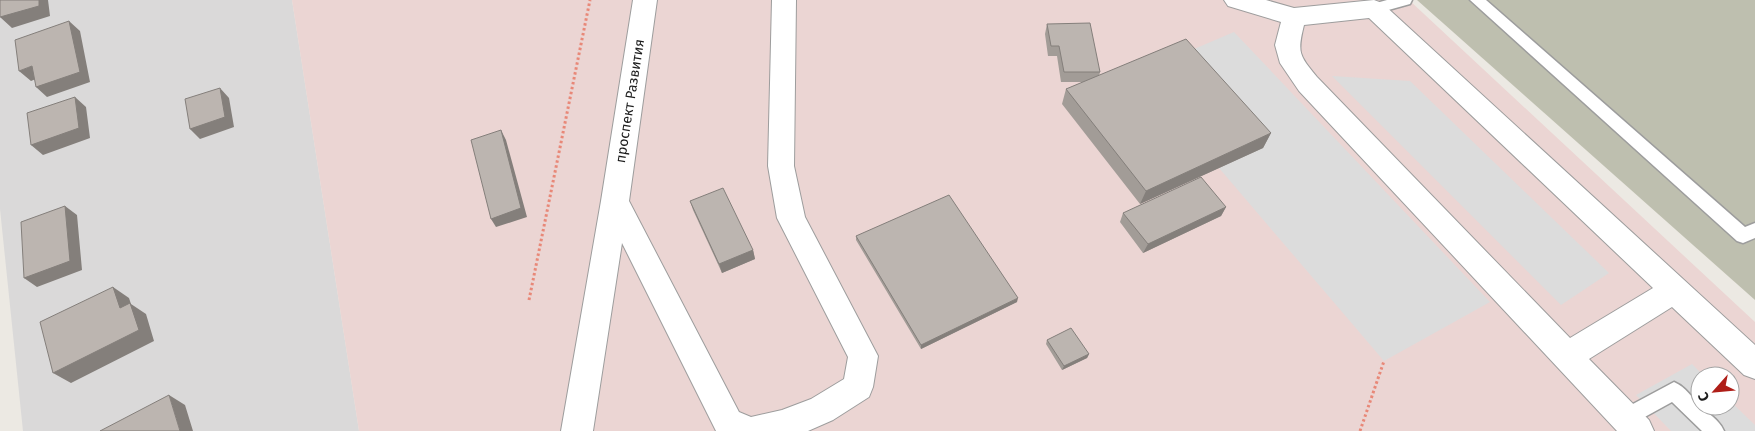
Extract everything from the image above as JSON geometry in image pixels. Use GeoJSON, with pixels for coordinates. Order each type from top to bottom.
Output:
{"type":"FeatureCollection","features":[{"type":"Feature","properties":{"kind":"street","name":"проспект Развития"},"geometry":{"type":"LineString","coordinates":[[577,431],[615,201],[645,0]]}},
{"type":"Feature","properties":{"kind":"street"},"geometry":{"type":"LineString","coordinates":[[754,431],[773,429],[835,403],[858,387],[863,356],[791,218],[781,166],[784,0]]}},
{"type":"Feature","properties":{"kind":"street"},"geometry":{"type":"LineString","coordinates":[[1236,0],[1294,17],[1374,9],[1755,365]]}},
{"type":"Feature","properties":{"kind":"street"},"geometry":{"type":"LineString","coordinates":[[1294,17],[1287,45],[1292,63],[1308,84],[1631,424]]}},
{"type":"Feature","properties":{"kind":"street"},"geometry":{"type":"LineString","coordinates":[[615,201],[728,423],[748,431]]}},
{"type":"Feature","properties":{"kind":"street"},"geometry":{"type":"LineString","coordinates":[[1567,356],[1674,290]]}},
{"type":"Feature","properties":{"kind":"lane"},"geometry":{"type":"LineString","coordinates":[[1374,9],[1405,0]]}},
{"type":"Feature","properties":{"kind":"lane"},"geometry":{"type":"LineString","coordinates":[[1478,0],[1744,236],[1755,230]]}},
{"type":"Feature","properties":{"kind":"lane"},"geometry":{"type":"LineString","coordinates":[[1631,424],[1674,391],[1714,431]]}},
{"type":"Feature","properties":{"kind":"path"},"geometry":{"type":"LineString","coordinates":[[528,300],[590,0]]}},
{"type":"Feature","properties":{"kind":"path"},"geometry":{"type":"LineString","coordinates":[[1360,431],[1384,361]]}},
{"type":"Feature","properties":{"kind":"shaded area"},"geometry":{"type":"Polygon","coordinates":[[[0,0],[292,0],[359,431],[23,431],[0,209],[0,0]]]}},
{"type":"Feature","properties":{"kind":"shaded area"},"geometry":{"type":"Polygon","coordinates":[[[292,0],[1409,0],[1755,322],[1755,431],[359,431],[292,0]]]}},
{"type":"Feature","properties":{"kind":"shaded area"},"geometry":{"type":"Polygon","coordinates":[[[1417,0],[1755,0],[1755,300],[1417,0]]]}},
{"type":"Feature","properties":{"kind":"shaded area"},"geometry":{"type":"Polygon","coordinates":[[[1234,32],[1490,302],[1384,361],[1219,168],[1180,55],[1234,32]]]}},
{"type":"Feature","properties":{"kind":"shaded area"},"geometry":{"type":"Polygon","coordinates":[[[1332,76],[1410,81],[1609,273],[1561,305],[1332,76]]]}},
{"type":"Feature","properties":{"kind":"shaded area"},"geometry":{"type":"Polygon","coordinates":[[[1692,364],[1694,366],[1690,366],[1690,416],[1740,416],[1740,411],[1755,425],[1755,431],[1671,431],[1636,395],[1692,364]]]}},
{"type":"Feature","properties":{"kind":"building"},"geometry":{"type":"Polygon","coordinates":[[[0,0],[39,0],[39,6],[0,17],[0,0]]]}},
{"type":"Feature","properties":{"kind":"building"},"geometry":{"type":"Polygon","coordinates":[[[69,21],[80,72],[36,87],[32,66],[19,71],[15,40],[69,21]]]}},
{"type":"Feature","properties":{"kind":"building"},"geometry":{"type":"Polygon","coordinates":[[[1090,23],[1100,72],[1064,72],[1059,46],[1051,46],[1047,24],[1090,23]]]}},
{"type":"Feature","properties":{"kind":"building"},"geometry":{"type":"Polygon","coordinates":[[[1186,39],[1271,133],[1146,191],[1066,89],[1186,39]]]}},
{"type":"Feature","properties":{"kind":"building"},"geometry":{"type":"Polygon","coordinates":[[[220,88],[225,117],[190,129],[185,99],[220,88]]]}},
{"type":"Feature","properties":{"kind":"building"},"geometry":{"type":"Polygon","coordinates":[[[75,97],[79,128],[31,145],[27,113],[75,97]]]}},
{"type":"Feature","properties":{"kind":"building"},"geometry":{"type":"Polygon","coordinates":[[[501,130],[521,208],[491,219],[471,140],[501,130]]]}},
{"type":"Feature","properties":{"kind":"building"},"geometry":{"type":"Polygon","coordinates":[[[1201,177],[1226,207],[1148,244],[1123,213],[1201,177]]]}},
{"type":"Feature","properties":{"kind":"building"},"geometry":{"type":"Polygon","coordinates":[[[723,188],[753,250],[719,264],[690,201],[723,188]]]}},
{"type":"Feature","properties":{"kind":"building"},"geometry":{"type":"Polygon","coordinates":[[[949,195],[1018,298],[921,345],[856,236],[949,195]]]}},
{"type":"Feature","properties":{"kind":"building"},"geometry":{"type":"Polygon","coordinates":[[[65,206],[70,261],[24,278],[21,222],[65,206]]]}},
{"type":"Feature","properties":{"kind":"building"},"geometry":{"type":"Polygon","coordinates":[[[113,287],[120,308],[130,303],[139,330],[53,373],[40,322],[113,287]]]}},
{"type":"Feature","properties":{"kind":"building"},"geometry":{"type":"Polygon","coordinates":[[[1071,328],[1089,354],[1064,366],[1047,340],[1071,328]]]}},
{"type":"Feature","properties":{"kind":"building"},"geometry":{"type":"Polygon","coordinates":[[[169,395],[180,431],[100,431],[169,395]]]}}]}
